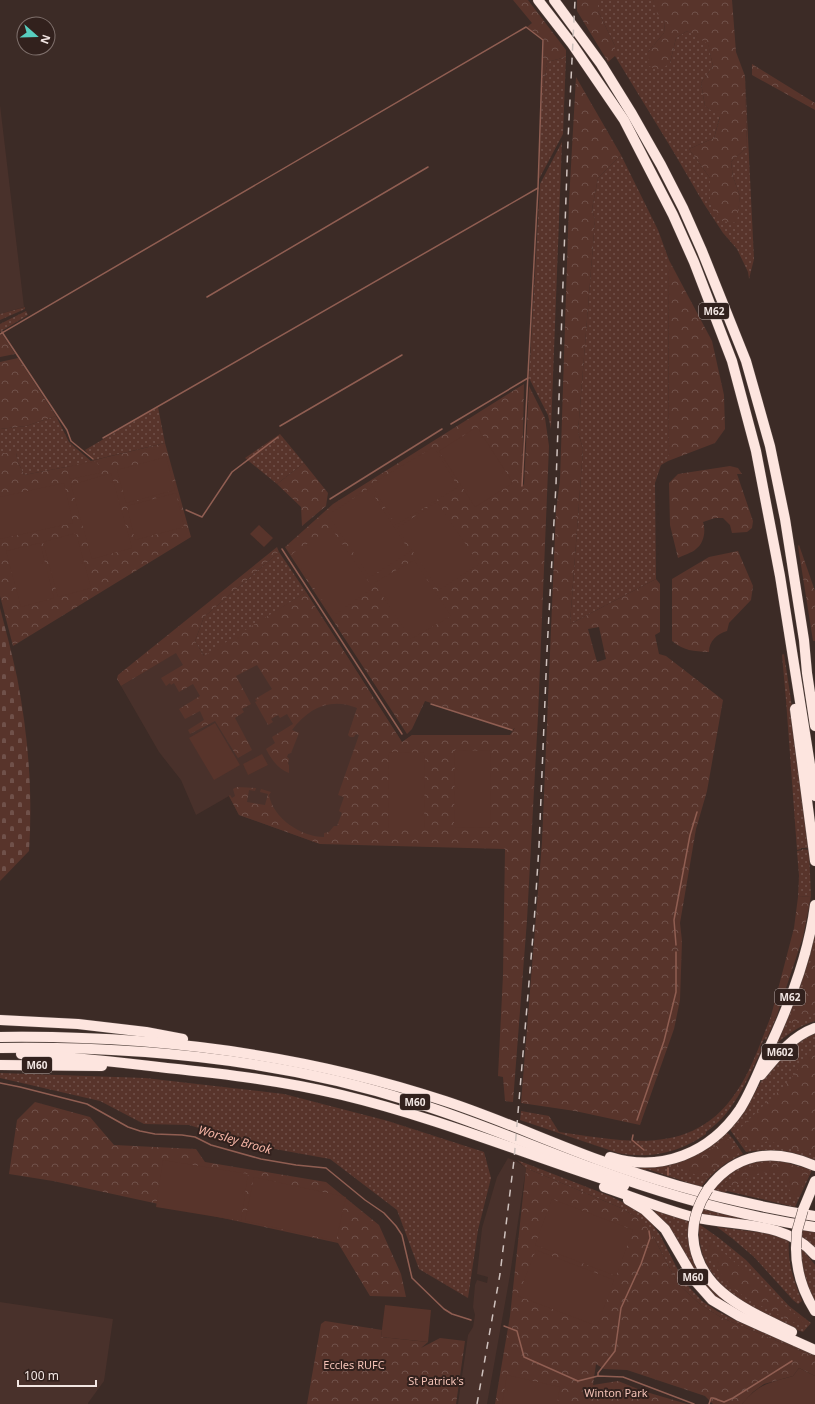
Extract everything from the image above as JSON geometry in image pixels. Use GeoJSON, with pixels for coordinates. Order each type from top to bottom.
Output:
{"type":"FeatureCollection","features":[{"type":"Feature","properties":{"kind":"highway","name":"M62"},"geometry":{"type":"LineString","coordinates":[[538,0],[572,44],[624,120],[673,215],[694,262],[732,361],[756,450],[780,576],[815,796]]}},
{"type":"Feature","properties":{"kind":"highway","name":"M62"},"geometry":{"type":"LineString","coordinates":[[554,0],[601,64],[632,114],[664,171],[701,247],[746,361],[770,446],[784,519],[804,640],[807,673],[815,726]]}},
{"type":"Feature","properties":{"kind":"highway","name":"M62"},"geometry":{"type":"LineString","coordinates":[[784,605],[786,647],[815,861]]}},
{"type":"Feature","properties":{"kind":"highway","name":"M62"},"geometry":{"type":"LineString","coordinates":[[804,640],[815,685]]}},
{"type":"Feature","properties":{"kind":"highway","name":"M62"},"geometry":{"type":"LineString","coordinates":[[752,1085],[778,1029],[793,988],[808,942],[815,905]]}},
{"type":"Feature","properties":{"kind":"highway"},"geometry":{"type":"LineString","coordinates":[[0,1020],[78,1024],[146,1032],[175,1037],[217,1048]]}},
{"type":"Feature","properties":{"kind":"highway","name":"M602"},"geometry":{"type":"LineString","coordinates":[[752,1085],[786,1045],[815,1028]]}},
{"type":"Feature","properties":{"kind":"highway","name":"M60"},"geometry":{"type":"LineString","coordinates":[[0,1037],[52,1036],[109,1038],[217,1048],[296,1061],[352,1074],[454,1104],[599,1160],[676,1185],[742,1202],[815,1216]]}},
{"type":"Feature","properties":{"kind":"highway","name":"M60"},"geometry":{"type":"LineString","coordinates":[[0,1048],[73,1048],[144,1051],[227,1061],[302,1073],[377,1092],[443,1112],[504,1133],[595,1169],[690,1200],[763,1218],[815,1227]]}},
{"type":"Feature","properties":{"kind":"highway"},"geometry":{"type":"LineString","coordinates":[[0,1052],[75,1057],[156,1066]]}},
{"type":"Feature","properties":{"kind":"highway","name":"M60"},"geometry":{"type":"LineString","coordinates":[[0,1065],[156,1066],[266,1080],[321,1090],[374,1103],[634,1189],[675,1199],[690,1200]]}},
{"type":"Feature","properties":{"kind":"highway","name":"M60"},"geometry":{"type":"LineString","coordinates":[[567,1147],[630,1162],[656,1162],[686,1155],[698,1149],[725,1127],[740,1108],[752,1085]]}},
{"type":"Feature","properties":{"kind":"highway","name":"M60"},"geometry":{"type":"LineString","coordinates":[[462,1132],[484,1142],[591,1182],[691,1216],[713,1221],[769,1228],[784,1232],[801,1241],[815,1255]]}},
{"type":"Feature","properties":{"kind":"highway","name":"M60"},"geometry":{"type":"LineString","coordinates":[[815,1166],[783,1156],[768,1155],[738,1163],[716,1178],[708,1189],[696,1214],[693,1235],[697,1255],[702,1268],[710,1280],[722,1293],[750,1312],[815,1344]]}},
{"type":"Feature","properties":{"kind":"highway"},"geometry":{"type":"LineString","coordinates":[[815,1181],[802,1210],[797,1231],[796,1248],[797,1266],[800,1280],[806,1296],[815,1311]]}},
{"type":"Feature","properties":{"kind":"highway","name":"M60"},"geometry":{"type":"LineString","coordinates":[[591,1182],[634,1203],[656,1219],[669,1234],[696,1282],[712,1300],[739,1316],[815,1350]]}},
{"type":"Feature","properties":{"kind":"shaded area"},"geometry":{"type":"Polygon","coordinates":[[[0,105],[24,307],[0,314],[0,105]]]}},
{"type":"Feature","properties":{"kind":"shaded area"},"geometry":{"type":"Polygon","coordinates":[[[306,592],[402,742],[412,735],[510,735],[320,844],[239,815],[229,796],[196,815],[181,780],[159,752],[121,686],[195,641],[204,656],[306,592]]]}},
{"type":"Feature","properties":{"kind":"shaded area"},"geometry":{"type":"Polygon","coordinates":[[[508,1158],[516,1161],[526,1168],[510,1275],[487,1404],[458,1404],[468,1335],[473,1327],[475,1315],[473,1307],[475,1285],[477,1280],[487,1283],[488,1277],[477,1274],[482,1228],[497,1177],[508,1158]]]}},
{"type":"Feature","properties":{"kind":"shaded area"},"geometry":{"type":"Polygon","coordinates":[[[0,1302],[113,1319],[104,1381],[88,1404],[0,1404],[0,1302]]]}},
{"type":"Feature","properties":{"kind":"green space"},"geometry":{"type":"Polygon","coordinates":[[[513,0],[528,0],[566,50],[566,57],[547,62],[544,86],[542,86],[544,40],[527,27],[532,23],[513,0]]]}},
{"type":"Feature","properties":{"kind":"green space"},"geometry":{"type":"Polygon","coordinates":[[[577,0],[598,0],[598,11],[615,46],[615,56],[608,62],[577,11],[577,0]]]}},
{"type":"Feature","properties":{"kind":"green space"},"geometry":{"type":"Polygon","coordinates":[[[598,0],[653,0],[665,21],[664,33],[648,52],[670,63],[676,38],[687,31],[708,43],[713,66],[701,83],[705,106],[720,116],[714,138],[689,149],[710,178],[710,204],[736,223],[740,196],[733,177],[731,162],[747,147],[745,76],[754,259],[749,279],[748,272],[737,249],[723,233],[704,204],[615,56],[615,46],[598,11],[598,0]]]}},
{"type":"Feature","properties":{"kind":"green space"},"geometry":{"type":"Polygon","coordinates":[[[653,0],[732,0],[736,52],[745,76],[747,147],[731,162],[733,177],[740,196],[737,223],[722,221],[710,204],[710,178],[689,149],[714,138],[720,117],[705,106],[701,83],[713,66],[708,44],[687,31],[676,38],[670,63],[659,71],[649,66],[648,52],[664,33],[665,21],[658,16],[653,0]]]}},
{"type":"Feature","properties":{"kind":"green space"},"geometry":{"type":"Polygon","coordinates":[[[566,57],[563,134],[539,179],[542,86],[544,86],[547,62],[566,57]]]}},
{"type":"Feature","properties":{"kind":"green space"},"geometry":{"type":"Polygon","coordinates":[[[752,64],[815,103],[815,110],[752,75],[752,64]]]}},
{"type":"Feature","properties":{"kind":"green space"},"geometry":{"type":"Polygon","coordinates":[[[576,77],[621,155],[598,178],[592,209],[595,220],[578,432],[583,449],[570,624],[656,579],[660,584],[660,632],[655,635],[659,654],[666,656],[723,700],[707,791],[696,829],[680,923],[682,941],[680,1000],[674,1029],[640,1125],[575,1111],[521,1103],[542,842],[556,511],[560,480],[569,201],[576,77]],[[599,627],[588,629],[597,662],[606,659],[599,627]]]}},
{"type":"Feature","properties":{"kind":"green space"},"geometry":{"type":"Polygon","coordinates":[[[562,142],[551,429],[548,415],[529,378],[540,184],[562,142]]]}},
{"type":"Feature","properties":{"kind":"green space"},"geometry":{"type":"Polygon","coordinates":[[[621,155],[658,230],[669,260],[668,461],[661,465],[655,483],[656,579],[570,624],[583,449],[578,432],[595,220],[592,209],[598,178],[621,155]]]}},
{"type":"Feature","properties":{"kind":"green space"},"geometry":{"type":"Polygon","coordinates":[[[669,260],[712,341],[724,395],[725,429],[715,443],[668,461],[669,260]]]}},
{"type":"Feature","properties":{"kind":"green space"},"geometry":{"type":"Polygon","coordinates":[[[25,307],[25,309],[0,320],[0,314],[25,307]]]}},
{"type":"Feature","properties":{"kind":"green space"},"geometry":{"type":"Polygon","coordinates":[[[26,311],[28,315],[0,332],[0,324],[26,311]]]}},
{"type":"Feature","properties":{"kind":"green space"},"geometry":{"type":"Polygon","coordinates":[[[2,334],[15,354],[0,357],[0,335],[2,334]]]}},
{"type":"Feature","properties":{"kind":"green space"},"geometry":{"type":"Polygon","coordinates":[[[18,358],[56,416],[26,426],[0,429],[0,362],[18,358]]]}},
{"type":"Feature","properties":{"kind":"green space"},"geometry":{"type":"Polygon","coordinates":[[[524,384],[522,487],[524,484],[529,386],[545,418],[549,446],[538,716],[527,920],[513,1102],[505,1101],[503,1077],[498,1076],[503,975],[505,849],[320,844],[239,815],[229,796],[230,795],[232,798],[235,796],[233,789],[237,787],[256,788],[255,791],[249,790],[247,802],[265,805],[268,794],[260,792],[261,789],[271,792],[269,795],[276,811],[289,825],[306,834],[324,837],[324,833],[329,832],[334,826],[337,826],[342,813],[339,811],[344,797],[338,795],[359,735],[356,734],[354,737],[350,737],[348,735],[357,708],[347,705],[329,704],[313,710],[298,722],[292,730],[299,733],[291,753],[288,754],[287,757],[289,759],[289,773],[281,769],[275,763],[266,749],[275,743],[272,737],[293,724],[287,714],[280,718],[278,715],[271,719],[273,722],[268,725],[255,702],[257,701],[255,699],[272,689],[257,665],[236,676],[251,704],[242,709],[244,712],[235,718],[252,750],[238,758],[215,721],[190,734],[188,730],[204,720],[200,711],[185,719],[179,709],[200,696],[193,684],[179,692],[174,683],[171,685],[170,683],[166,686],[161,678],[183,665],[176,653],[121,686],[117,679],[118,675],[277,547],[279,552],[204,617],[195,641],[204,656],[306,592],[402,742],[412,735],[510,735],[515,728],[512,730],[425,701],[412,729],[407,734],[285,547],[333,504],[524,384]]]}},
{"type":"Feature","properties":{"kind":"green space"},"geometry":{"type":"Polygon","coordinates":[[[158,407],[165,443],[94,460],[85,450],[158,407]]]}},
{"type":"Feature","properties":{"kind":"green space"},"geometry":{"type":"Polygon","coordinates":[[[56,416],[69,442],[92,462],[24,475],[16,453],[0,453],[0,429],[26,426],[56,416]]]}},
{"type":"Feature","properties":{"kind":"green space"},"geometry":{"type":"Polygon","coordinates":[[[477,427],[513,483],[475,507],[439,451],[477,427]]]}},
{"type":"Feature","properties":{"kind":"green space"},"geometry":{"type":"Polygon","coordinates":[[[280,434],[304,463],[277,484],[245,458],[280,434]]]}},
{"type":"Feature","properties":{"kind":"green space"},"geometry":{"type":"Polygon","coordinates":[[[165,443],[191,537],[13,646],[0,596],[0,453],[16,453],[24,475],[66,467],[165,443]]]}},
{"type":"Feature","properties":{"kind":"green space"},"geometry":{"type":"Polygon","coordinates":[[[434,447],[458,487],[396,525],[371,484],[434,447]]]}},
{"type":"Feature","properties":{"kind":"green space"},"geometry":{"type":"Polygon","coordinates":[[[166,457],[175,490],[126,503],[117,470],[166,457]]]}},
{"type":"Feature","properties":{"kind":"green space"},"geometry":{"type":"Polygon","coordinates":[[[97,461],[100,473],[70,479],[67,467],[97,461]]]}},
{"type":"Feature","properties":{"kind":"green space"},"geometry":{"type":"Polygon","coordinates":[[[304,463],[328,493],[326,506],[302,526],[301,507],[277,484],[304,463]]]}},
{"type":"Feature","properties":{"kind":"green space"},"geometry":{"type":"Polygon","coordinates":[[[730,466],[738,468],[742,474],[737,474],[753,521],[752,528],[747,532],[732,533],[730,525],[723,518],[715,518],[703,522],[704,533],[701,544],[690,553],[678,558],[670,525],[669,483],[678,474],[730,466]]]}},
{"type":"Feature","properties":{"kind":"green space"},"geometry":{"type":"Polygon","coordinates":[[[111,473],[132,548],[92,559],[71,485],[111,473]]]}},
{"type":"Feature","properties":{"kind":"green space"},"geometry":{"type":"Polygon","coordinates":[[[64,483],[73,523],[0,539],[0,497],[64,483]]]}},
{"type":"Feature","properties":{"kind":"green space"},"geometry":{"type":"Polygon","coordinates":[[[369,488],[410,552],[370,577],[328,515],[369,488]]]}},
{"type":"Feature","properties":{"kind":"green space"},"geometry":{"type":"Polygon","coordinates":[[[176,493],[184,527],[135,540],[127,506],[176,493]]]}},
{"type":"Feature","properties":{"kind":"green space"},"geometry":{"type":"Polygon","coordinates":[[[437,502],[479,564],[439,590],[397,528],[437,502]]]}},
{"type":"Feature","properties":{"kind":"green space"},"geometry":{"type":"Polygon","coordinates":[[[259,525],[273,538],[264,547],[250,534],[259,525]]]}},
{"type":"Feature","properties":{"kind":"green space"},"geometry":{"type":"Polygon","coordinates":[[[331,528],[373,588],[333,616],[292,554],[331,528]]]}},
{"type":"Feature","properties":{"kind":"green space"},"geometry":{"type":"Polygon","coordinates":[[[76,533],[91,588],[58,597],[43,542],[76,533]]]}},
{"type":"Feature","properties":{"kind":"green space"},"geometry":{"type":"Polygon","coordinates":[[[40,543],[54,598],[21,607],[6,551],[40,543]]]}},
{"type":"Feature","properties":{"kind":"green space"},"geometry":{"type":"Polygon","coordinates":[[[799,545],[815,591],[815,641],[813,641],[799,545]]]}},
{"type":"Feature","properties":{"kind":"green space"},"geometry":{"type":"Polygon","coordinates":[[[738,551],[753,586],[751,600],[729,623],[727,631],[714,638],[710,644],[709,652],[689,650],[676,644],[672,641],[672,579],[709,557],[738,551]]]}},
{"type":"Feature","properties":{"kind":"green space"},"geometry":{"type":"Polygon","coordinates":[[[279,552],[306,592],[205,657],[195,641],[204,617],[279,552]]]}},
{"type":"Feature","properties":{"kind":"green space"},"geometry":{"type":"Polygon","coordinates":[[[414,560],[451,616],[411,639],[374,583],[414,560]]]}},
{"type":"Feature","properties":{"kind":"green space"},"geometry":{"type":"Polygon","coordinates":[[[0,608],[15,668],[27,742],[30,785],[30,829],[29,851],[0,881],[0,608]]]}},
{"type":"Feature","properties":{"kind":"green space"},"geometry":{"type":"Polygon","coordinates":[[[784,654],[792,707],[808,845],[808,848],[801,848],[797,850],[782,655],[784,654]]]}},
{"type":"Feature","properties":{"kind":"green space"},"geometry":{"type":"Polygon","coordinates":[[[215,723],[240,765],[214,780],[189,738],[215,723]]]}},
{"type":"Feature","properties":{"kind":"green space"},"geometry":{"type":"Polygon","coordinates":[[[455,750],[491,751],[490,828],[454,827],[455,750]]]}},
{"type":"Feature","properties":{"kind":"green space"},"geometry":{"type":"Polygon","coordinates":[[[389,752],[425,753],[424,830],[388,830],[389,752]]]}},
{"type":"Feature","properties":{"kind":"green space"},"geometry":{"type":"Polygon","coordinates":[[[262,754],[268,765],[248,775],[243,764],[262,754]]]}},
{"type":"Feature","properties":{"kind":"green space"},"geometry":{"type":"Polygon","coordinates":[[[802,849],[809,850],[811,896],[798,897],[799,876],[797,851],[802,849]]]}},
{"type":"Feature","properties":{"kind":"green space"},"geometry":{"type":"Polygon","coordinates":[[[811,896],[803,937],[776,1018],[771,1016],[794,928],[798,897],[811,896]]]}},
{"type":"Feature","properties":{"kind":"green space"},"geometry":{"type":"Polygon","coordinates":[[[815,933],[815,1021],[793,1031],[774,1046],[815,933]]]}},
{"type":"Feature","properties":{"kind":"green space"},"geometry":{"type":"Polygon","coordinates":[[[815,948],[815,1013],[790,1025],[815,948]]]}},
{"type":"Feature","properties":{"kind":"green space"},"geometry":{"type":"Polygon","coordinates":[[[771,1016],[776,1018],[766,1040],[764,1039],[760,1047],[762,1049],[751,1072],[732,1106],[716,1124],[706,1132],[706,1134],[685,1146],[653,1155],[630,1155],[618,1153],[520,1120],[521,1111],[549,1116],[559,1132],[609,1139],[633,1141],[657,1140],[679,1136],[700,1127],[719,1112],[737,1091],[752,1064],[771,1016]]]}},
{"type":"Feature","properties":{"kind":"green space"},"geometry":{"type":"Polygon","coordinates":[[[815,1030],[815,1162],[799,1154],[790,1152],[764,1150],[746,1152],[730,1128],[746,1108],[766,1073],[779,1056],[815,1030]]]}},
{"type":"Feature","properties":{"kind":"green space"},"geometry":{"type":"Polygon","coordinates":[[[815,1047],[815,1152],[787,1148],[770,1141],[744,1146],[735,1133],[789,1081],[815,1047]]]}},
{"type":"Feature","properties":{"kind":"green space"},"geometry":{"type":"Polygon","coordinates":[[[0,1073],[145,1078],[284,1094],[388,1121],[484,1152],[491,1178],[478,1230],[468,1298],[419,1269],[397,1210],[330,1159],[253,1145],[189,1125],[144,1124],[100,1101],[0,1078],[0,1073]]]}},
{"type":"Feature","properties":{"kind":"green space"},"geometry":{"type":"Polygon","coordinates":[[[35,1102],[90,1117],[114,1145],[196,1149],[205,1162],[326,1182],[379,1225],[401,1274],[406,1297],[370,1296],[338,1243],[53,1181],[9,1174],[17,1120],[35,1102]]]}},
{"type":"Feature","properties":{"kind":"green space"},"geometry":{"type":"Polygon","coordinates":[[[726,1131],[743,1154],[720,1168],[701,1187],[647,1169],[645,1170],[630,1165],[651,1165],[726,1131]]]}},
{"type":"Feature","properties":{"kind":"green space"},"geometry":{"type":"Polygon","coordinates":[[[730,1138],[739,1153],[717,1166],[706,1179],[677,1167],[677,1163],[711,1149],[730,1138]]]}},
{"type":"Feature","properties":{"kind":"green space"},"geometry":{"type":"Polygon","coordinates":[[[163,1160],[248,1174],[241,1221],[156,1207],[163,1160]]]}},
{"type":"Feature","properties":{"kind":"green space"},"geometry":{"type":"Polygon","coordinates":[[[517,1160],[610,1196],[636,1209],[649,1220],[660,1235],[679,1272],[689,1287],[702,1301],[735,1320],[815,1355],[815,1357],[722,1318],[701,1305],[678,1284],[653,1236],[636,1217],[621,1208],[526,1168],[517,1160]]]}},
{"type":"Feature","properties":{"kind":"green space"},"geometry":{"type":"Polygon","coordinates":[[[766,1160],[781,1161],[812,1170],[795,1207],[727,1191],[725,1193],[712,1190],[730,1173],[749,1164],[766,1160]]]}},
{"type":"Feature","properties":{"kind":"green space"},"geometry":{"type":"Polygon","coordinates":[[[774,1162],[789,1164],[809,1172],[796,1200],[784,1181],[773,1172],[761,1173],[752,1176],[743,1180],[734,1187],[724,1184],[738,1173],[754,1165],[774,1162]]]}},
{"type":"Feature","properties":{"kind":"green space","name":"Winton Park"},"geometry":{"type":"Polygon","coordinates":[[[526,1168],[621,1208],[636,1217],[645,1225],[653,1236],[678,1284],[701,1305],[722,1318],[815,1357],[815,1376],[799,1368],[793,1376],[764,1384],[753,1392],[742,1404],[713,1404],[705,1396],[627,1370],[604,1369],[596,1364],[593,1385],[618,1381],[643,1391],[687,1404],[495,1404],[510,1316],[526,1168]]]}},
{"type":"Feature","properties":{"kind":"green space"},"geometry":{"type":"Polygon","coordinates":[[[254,1177],[346,1197],[336,1241],[245,1221],[254,1177]]]}},
{"type":"Feature","properties":{"kind":"green space"},"geometry":{"type":"Polygon","coordinates":[[[552,1199],[633,1230],[616,1276],[535,1245],[552,1199]]]}},
{"type":"Feature","properties":{"kind":"green space"},"geometry":{"type":"Polygon","coordinates":[[[651,1207],[689,1221],[689,1246],[696,1268],[702,1278],[718,1296],[728,1304],[704,1288],[666,1225],[651,1207]]]}},
{"type":"Feature","properties":{"kind":"green space"},"geometry":{"type":"Polygon","coordinates":[[[703,1209],[756,1222],[701,1215],[703,1209]]]}},
{"type":"Feature","properties":{"kind":"green space"},"geometry":{"type":"Polygon","coordinates":[[[699,1224],[746,1260],[789,1306],[811,1323],[803,1332],[761,1312],[729,1291],[716,1279],[706,1264],[700,1246],[699,1224]]]}},
{"type":"Feature","properties":{"kind":"green space"},"geometry":{"type":"Polygon","coordinates":[[[717,1227],[765,1233],[789,1240],[790,1264],[802,1301],[798,1304],[793,1300],[754,1257],[717,1227]]]}},
{"type":"Feature","properties":{"kind":"green space"},"geometry":{"type":"Polygon","coordinates":[[[801,1230],[815,1232],[815,1250],[800,1236],[801,1230]]]}},
{"type":"Feature","properties":{"kind":"green space"},"geometry":{"type":"Polygon","coordinates":[[[709,1240],[806,1324],[801,1326],[753,1302],[736,1291],[722,1276],[709,1256],[709,1240]]]}},
{"type":"Feature","properties":{"kind":"green space"},"geometry":{"type":"Polygon","coordinates":[[[800,1246],[815,1265],[815,1304],[804,1276],[800,1246]]]}},
{"type":"Feature","properties":{"kind":"green space"},"geometry":{"type":"Polygon","coordinates":[[[536,1250],[614,1280],[597,1326],[518,1296],[536,1250]]]}},
{"type":"Feature","properties":{"kind":"green space"},"geometry":{"type":"Polygon","coordinates":[[[385,1305],[431,1310],[428,1342],[381,1337],[385,1305]]]}},
{"type":"Feature","properties":{"kind":"green space","name":"Eccles RUFC"},"geometry":{"type":"Polygon","coordinates":[[[325,1321],[382,1330],[381,1337],[428,1342],[421,1348],[440,1338],[465,1341],[456,1404],[307,1404],[321,1324],[325,1321]]]}},
{"type":"Feature","properties":{"kind":"green space"},"geometry":{"type":"Polygon","coordinates":[[[799,1368],[815,1376],[815,1404],[742,1404],[759,1388],[793,1376],[799,1368]]]}},
{"type":"Feature","properties":{"kind":"green space"},"geometry":{"type":"Polygon","coordinates":[[[507,1375],[560,1387],[557,1404],[502,1404],[507,1375]]]}},
{"type":"Feature","properties":{"kind":"waterway"},"geometry":{"type":"LineString","coordinates":[[0,334],[526,27],[543,40],[538,188],[522,486]]}},
{"type":"Feature","properties":{"kind":"waterway"},"geometry":{"type":"LineString","coordinates":[[207,297],[428,167]]}},
{"type":"Feature","properties":{"kind":"waterway"},"geometry":{"type":"LineString","coordinates":[[103,438],[538,188]]}},
{"type":"Feature","properties":{"kind":"waterway"},"geometry":{"type":"LineString","coordinates":[[2,332],[67,430],[71,441],[93,459]]}},
{"type":"Feature","properties":{"kind":"waterway"},"geometry":{"type":"LineString","coordinates":[[280,426],[402,355]]}},
{"type":"Feature","properties":{"kind":"waterway"},"geometry":{"type":"LineString","coordinates":[[451,424],[528,378]]}},
{"type":"Feature","properties":{"kind":"waterway"},"geometry":{"type":"LineString","coordinates":[[330,499],[442,429]]}},
{"type":"Feature","properties":{"kind":"waterway"},"geometry":{"type":"LineString","coordinates":[[186,510],[202,517],[232,472],[278,437]]}},
{"type":"Feature","properties":{"kind":"waterway"},"geometry":{"type":"LineString","coordinates":[[282,549],[402,734]]}},
{"type":"Feature","properties":{"kind":"waterway"},"geometry":{"type":"LineString","coordinates":[[431,704],[512,730]]}},
{"type":"Feature","properties":{"kind":"waterway"},"geometry":{"type":"LineString","coordinates":[[676,945],[674,920],[690,835],[697,812]]}},
{"type":"Feature","properties":{"kind":"waterway"},"geometry":{"type":"LineString","coordinates":[[637,1120],[664,1041],[676,992],[676,952]]}},
{"type":"Feature","properties":{"kind":"waterway","name":"Worsley Brook"},"geometry":{"type":"LineString","coordinates":[[0,1083],[87,1104],[128,1127],[140,1131],[155,1134],[195,1137],[211,1145],[261,1159],[326,1168],[365,1200],[384,1213],[396,1226],[402,1235],[412,1278],[444,1309],[452,1314],[471,1320]]}},
{"type":"Feature","properties":{"kind":"waterway"},"geometry":{"type":"LineString","coordinates":[[633,1135],[632,1140],[644,1150]]}},
{"type":"Feature","properties":{"kind":"waterway"},"geometry":{"type":"LineString","coordinates":[[668,1168],[668,1175]]}},
{"type":"Feature","properties":{"kind":"waterway"},"geometry":{"type":"LineString","coordinates":[[598,1376],[598,1373],[615,1351],[621,1308],[641,1264],[650,1238],[649,1231]]}},
{"type":"Feature","properties":{"kind":"waterway","name":"Worsley Brook"},"geometry":{"type":"LineString","coordinates":[[504,1326],[517,1331],[524,1357],[578,1381],[598,1376],[623,1377],[694,1404]]}},
{"type":"Feature","properties":{"kind":"waterway"},"geometry":{"type":"LineString","coordinates":[[709,1404],[711,1398],[724,1402],[733,1398],[792,1361]]}},
{"type":"Feature","properties":{"kind":"railway"},"geometry":{"type":"LineString","coordinates":[[477,1404],[500,1274],[514,1160],[534,923],[556,484],[568,140],[575,0]]}},
{"type":"Feature","properties":{"kind":"park label","name":"St Patrick's"},"geometry":{"type":"Point","coordinates":[436,1381]}}]}
